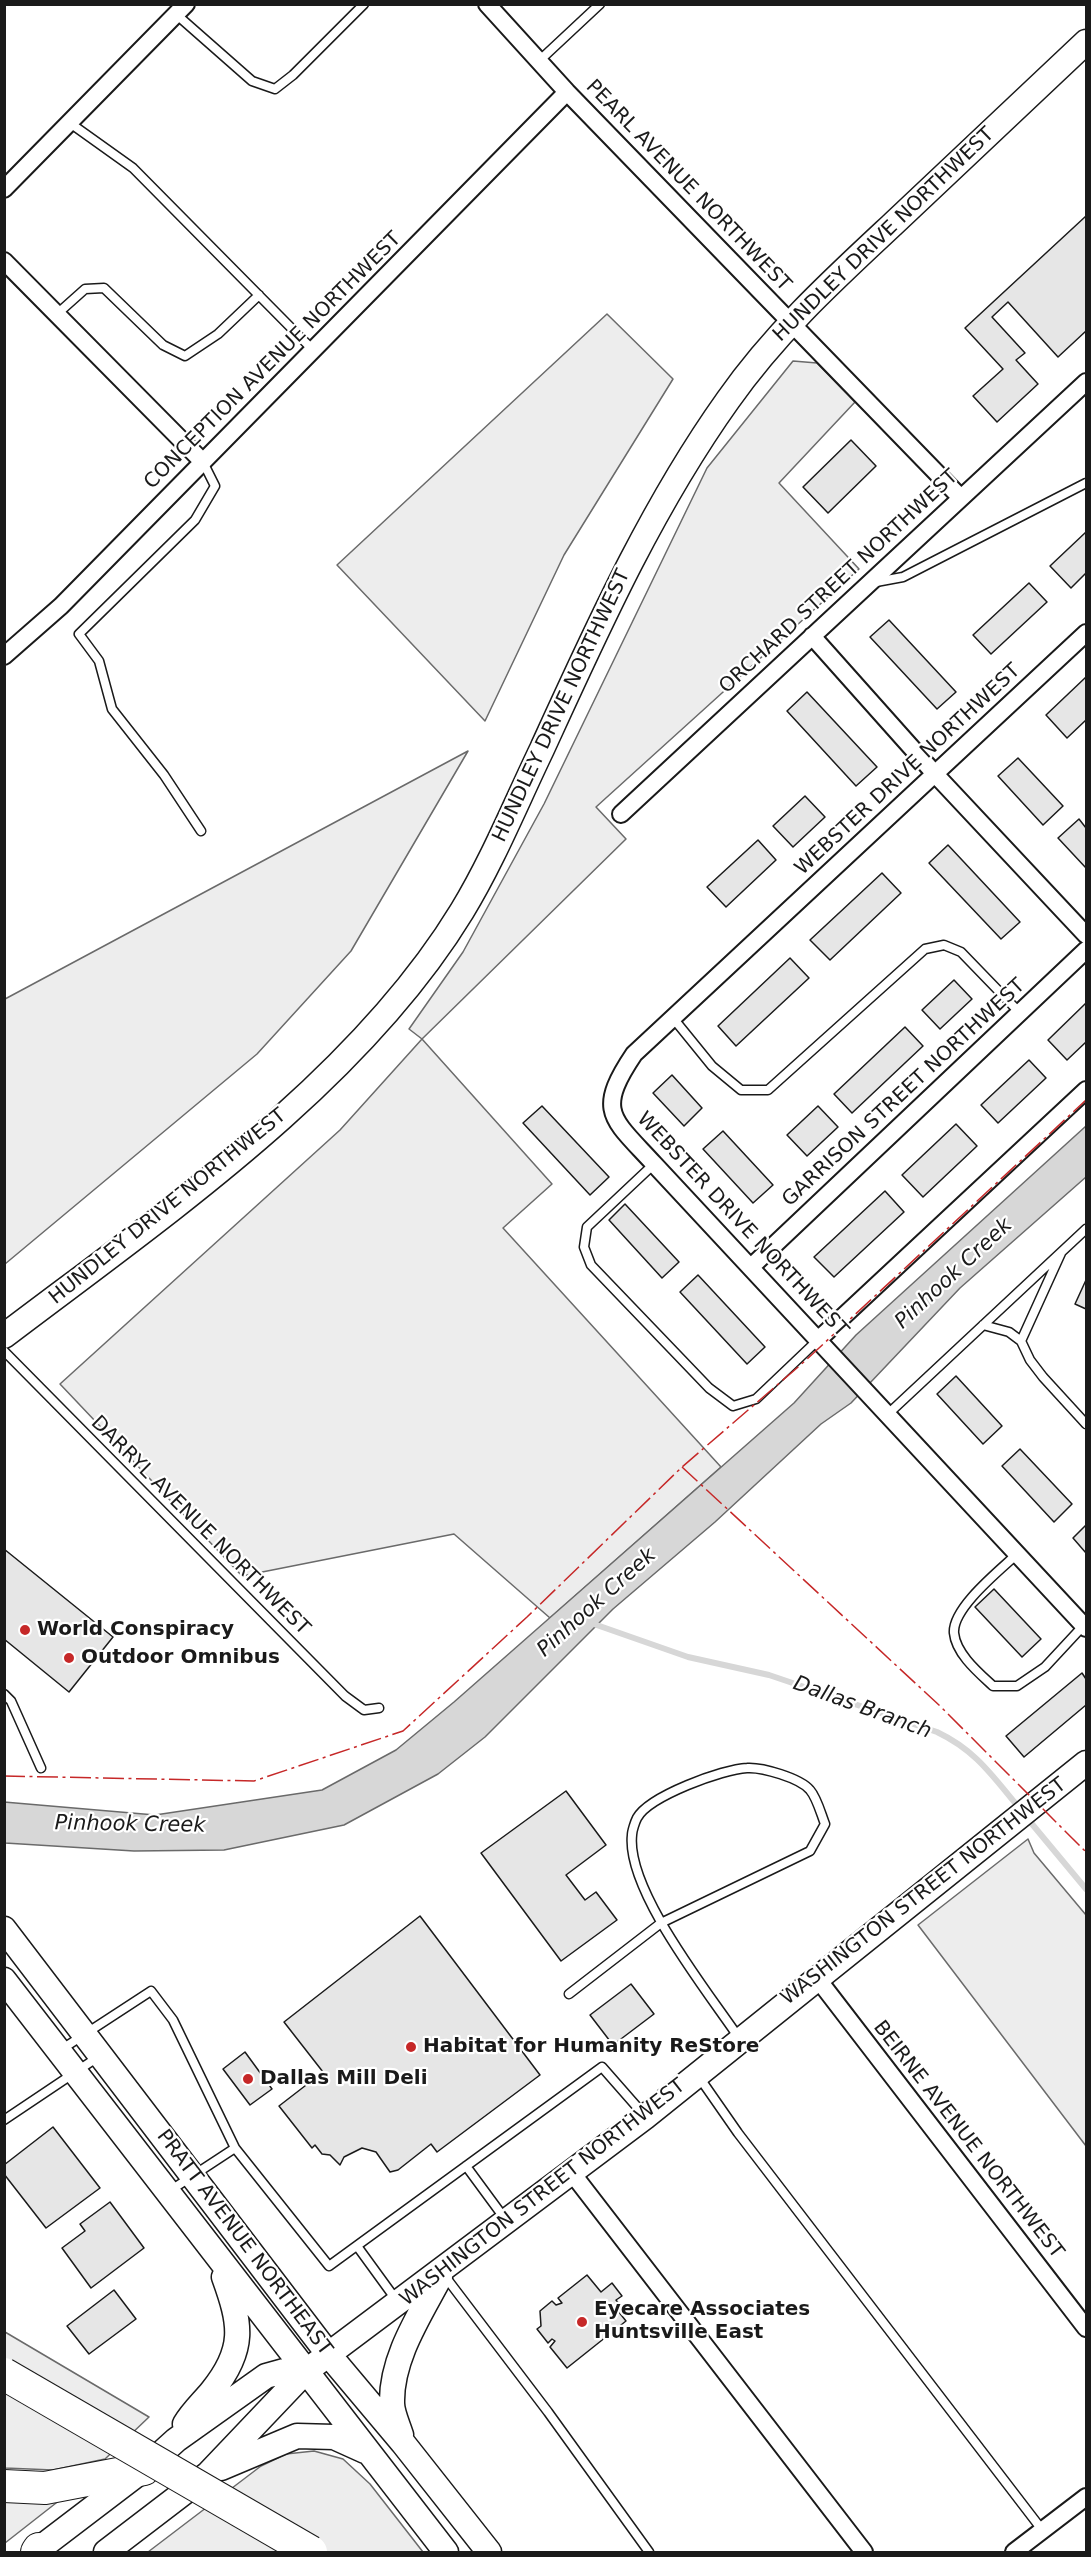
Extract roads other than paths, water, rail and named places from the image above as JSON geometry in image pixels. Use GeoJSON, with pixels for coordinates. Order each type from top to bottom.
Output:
{"type":"FeatureCollection","features":[{"type":"Feature","properties":{"kind":"highway"},"geometry":{"type":"LineString","coordinates":[[4,2374],[311,2553]]}},
{"type":"Feature","properties":{"kind":"highway"},"geometry":{"type":"LineString","coordinates":[[4,2486],[45,2488],[144,2469]]}},
{"type":"Feature","properties":{"kind":"main road","name":"HUNDLEY DRIVE NORTHWEST"},"geometry":{"type":"LineString","coordinates":[[4,1336],[190,1193],[262,1133],[322,1079],[363,1036],[434,953],[463,909],[494,850],[613,594],[648,528],[726,403],[789,322],[1086,42]]}},
{"type":"Feature","properties":{"kind":"main road","name":"WASHINGTON STREET NORTHWEST"},"geometry":{"type":"LineString","coordinates":[[106,2553],[208,2474],[305,2372],[442,2272],[645,2117],[739,2039],[1086,1763]]}},
{"type":"Feature","properties":{"kind":"main road","name":"PRATT AVENUE NORTHEAST"},"geometry":{"type":"LineString","coordinates":[[4,1929],[329,2355],[403,2443],[489,2553]]}},
{"type":"Feature","properties":{"kind":"main road","name":"PRATT AVENUE NORTHEAST"},"geometry":{"type":"LineString","coordinates":[[4,1980],[446,2553]]}},
{"type":"Feature","properties":{"kind":"main road"},"geometry":{"type":"LineString","coordinates":[[176,2440],[189,2417],[224,2374],[235,2353],[237,2313],[216,2255]]}},
{"type":"Feature","properties":{"kind":"main road"},"geometry":{"type":"LineString","coordinates":[[403,2443],[392,2405],[395,2376],[407,2340],[442,2272]]}},
{"type":"Feature","properties":{"kind":"main road"},"geometry":{"type":"LineString","coordinates":[[37,2552],[144,2469],[176,2440],[266,2376],[284,2371],[305,2372]]}},
{"type":"Feature","properties":{"kind":"main road"},"geometry":{"type":"LineString","coordinates":[[208,2474],[297,2436],[334,2437],[368,2453]]}},
{"type":"Feature","properties":{"kind":"street","name":"PEARL AVENUE NORTHWEST"},"geometry":{"type":"LineString","coordinates":[[487,4],[567,92],[961,498]]}},
{"type":"Feature","properties":{"kind":"street"},"geometry":{"type":"LineString","coordinates":[[4,189],[182,10]]}},
{"type":"Feature","properties":{"kind":"street","name":"CONCEPTION AVENUE NORTHWEST"},"geometry":{"type":"LineString","coordinates":[[4,656],[61,606],[567,92]]}},
{"type":"Feature","properties":{"kind":"street"},"geometry":{"type":"LineString","coordinates":[[4,261],[203,462]]}},
{"type":"Feature","properties":{"kind":"street","name":"ORCHARD STREET NORTHWEST"},"geometry":{"type":"LineString","coordinates":[[621,814],[812,636],[873,583],[1086,382]]}},
{"type":"Feature","properties":{"kind":"street","name":"WEBSTER DRIVE NORTHWEST"},"geometry":{"type":"LineString","coordinates":[[1085,1626],[654,1164],[619,1125],[610,1104],[616,1081],[634,1054],[1086,633]]}},
{"type":"Feature","properties":{"kind":"street"},"geometry":{"type":"LineString","coordinates":[[812,636],[935,774],[1086,935]]}},
{"type":"Feature","properties":{"kind":"street","name":"GARRISON STREET NORTHWEST"},"geometry":{"type":"LineString","coordinates":[[751,1267],[1086,950]]}},
{"type":"Feature","properties":{"kind":"street"},"geometry":{"type":"LineString","coordinates":[[819,1339],[1086,1090]]}},
{"type":"Feature","properties":{"kind":"street","name":"BEIRNE AVENUE NORTHWEST"},"geometry":{"type":"LineString","coordinates":[[817,1978],[1086,2328]]}},
{"type":"Feature","properties":{"kind":"street"},"geometry":{"type":"LineString","coordinates":[[572,2173],[864,2553]]}},
{"type":"Feature","properties":{"kind":"street"},"geometry":{"type":"LineString","coordinates":[[1014,2553],[1086,2497]]}},
{"type":"Feature","properties":{"kind":"lane"},"geometry":{"type":"LineString","coordinates":[[182,10],[252,81],[275,89],[293,75],[364,4]]}},
{"type":"Feature","properties":{"kind":"lane"},"geometry":{"type":"LineString","coordinates":[[538,61],[600,4]]}},
{"type":"Feature","properties":{"kind":"lane"},"geometry":{"type":"LineString","coordinates":[[70,123],[133,168],[313,350]]}},
{"type":"Feature","properties":{"kind":"lane"},"geometry":{"type":"LineString","coordinates":[[57,314],[85,289],[104,288],[163,345],[185,356],[218,334],[259,295]]}},
{"type":"Feature","properties":{"kind":"lane"},"geometry":{"type":"LineString","coordinates":[[201,831],[164,775],[112,709],[99,660],[79,634],[195,520],[215,486],[203,462]]}},
{"type":"Feature","properties":{"kind":"lane"},"geometry":{"type":"LineString","coordinates":[[873,583],[903,576],[1086,483]]}},
{"type":"Feature","properties":{"kind":"lane"},"geometry":{"type":"LineString","coordinates":[[672,1018],[712,1066],[741,1090],[768,1090],[925,949],[944,945],[961,952],[1020,1013]]}},
{"type":"Feature","properties":{"kind":"lane"},"geometry":{"type":"LineString","coordinates":[[654,1164],[587,1227],[584,1247],[591,1265],[709,1388],[733,1406],[756,1400],[819,1339]]}},
{"type":"Feature","properties":{"kind":"lane"},"geometry":{"type":"LineString","coordinates":[[884,1409],[983,1325],[1086,1228]]}},
{"type":"Feature","properties":{"kind":"lane"},"geometry":{"type":"LineString","coordinates":[[1021,1341],[1064,1247]]}},
{"type":"Feature","properties":{"kind":"lane"},"geometry":{"type":"LineString","coordinates":[[983,1325],[1009,1332],[1021,1341],[1030,1360],[1043,1377],[1086,1424]]}},
{"type":"Feature","properties":{"kind":"lane","name":"DARRYL AVENUE NORTHWEST"},"geometry":{"type":"LineString","coordinates":[[4,1351],[345,1696],[364,1710],[379,1708]]}},
{"type":"Feature","properties":{"kind":"lane"},"geometry":{"type":"LineString","coordinates":[[1017,1554],[975,1594],[958,1617],[954,1634],[962,1652],[975,1669],[993,1686],[1017,1686],[1045,1667],[1085,1626]]}},
{"type":"Feature","properties":{"kind":"lane"},"geometry":{"type":"LineString","coordinates":[[4,1694],[11,1701],[41,1768]]}},
{"type":"Feature","properties":{"kind":"lane"},"geometry":{"type":"LineString","coordinates":[[569,1994],[661,1923],[810,1851],[825,1824],[810,1790],[787,1776],[748,1768],[724,1772],[652,1803],[637,1817],[632,1836],[636,1870],[661,1923],[739,2039]]}},
{"type":"Feature","properties":{"kind":"lane"},"geometry":{"type":"LineString","coordinates":[[59,2051],[151,1991],[173,2020],[235,2148],[329,2266],[602,2067],[645,2117]]}},
{"type":"Feature","properties":{"kind":"lane"},"geometry":{"type":"LineString","coordinates":[[4,2120],[100,2055]]}},
{"type":"Feature","properties":{"kind":"lane"},"geometry":{"type":"LineString","coordinates":[[697,2074],[738,2133],[1043,2530]]}},
{"type":"Feature","properties":{"kind":"lane"},"geometry":{"type":"LineString","coordinates":[[168,2192],[235,2148]]}},
{"type":"Feature","properties":{"kind":"lane"},"geometry":{"type":"LineString","coordinates":[[466,2166],[507,2222]]}},
{"type":"Feature","properties":{"kind":"lane"},"geometry":{"type":"LineString","coordinates":[[357,2246],[399,2303]]}},
{"type":"Feature","properties":{"kind":"lane"},"geometry":{"type":"LineString","coordinates":[[442,2272],[548,2412],[649,2553]]}},
{"type":"Feature","properties":{"kind":"water","name":"Pinhook Creek"},"geometry":{"type":"Polygon","coordinates":[[[1086,1126],[1086,1177],[960,1288],[851,1403],[821,1424],[715,1522],[613,1609],[485,1737],[438,1774],[344,1825],[224,1850],[134,1851],[5,1843],[4,1802],[155,1815],[322,1790],[396,1750],[454,1702],[794,1403],[856,1335],[1086,1126]]]}},
{"type":"Feature","properties":{"kind":"waterway","name":"Dallas Branch"},"geometry":{"type":"LineString","coordinates":[[591,1623],[688,1657],[769,1675],[937,1732],[974,1756],[1021,1810]]}},
{"type":"Feature","properties":{"kind":"waterway","name":"Dallas Branch"},"geometry":{"type":"LineString","coordinates":[[1027,1818],[1086,1889]]}},
{"type":"Feature","properties":{"kind":"place","name":"World Conspiracy"},"geometry":{"type":"Point","coordinates":[25,1630]}},
{"type":"Feature","properties":{"kind":"place","name":"Outdoor Omnibus"},"geometry":{"type":"Point","coordinates":[69,1658]}},
{"type":"Feature","properties":{"kind":"place","name":"Habitat for Humanity ReStore"},"geometry":{"type":"Point","coordinates":[411,2047]}},
{"type":"Feature","properties":{"kind":"place","name":"Dallas Mill Deli"},"geometry":{"type":"Point","coordinates":[248,2079]}},
{"type":"Feature","properties":{"kind":"place","name":"Eyecare Associates Huntsville East"},"geometry":{"type":"Point","coordinates":[582,2322]}}]}
